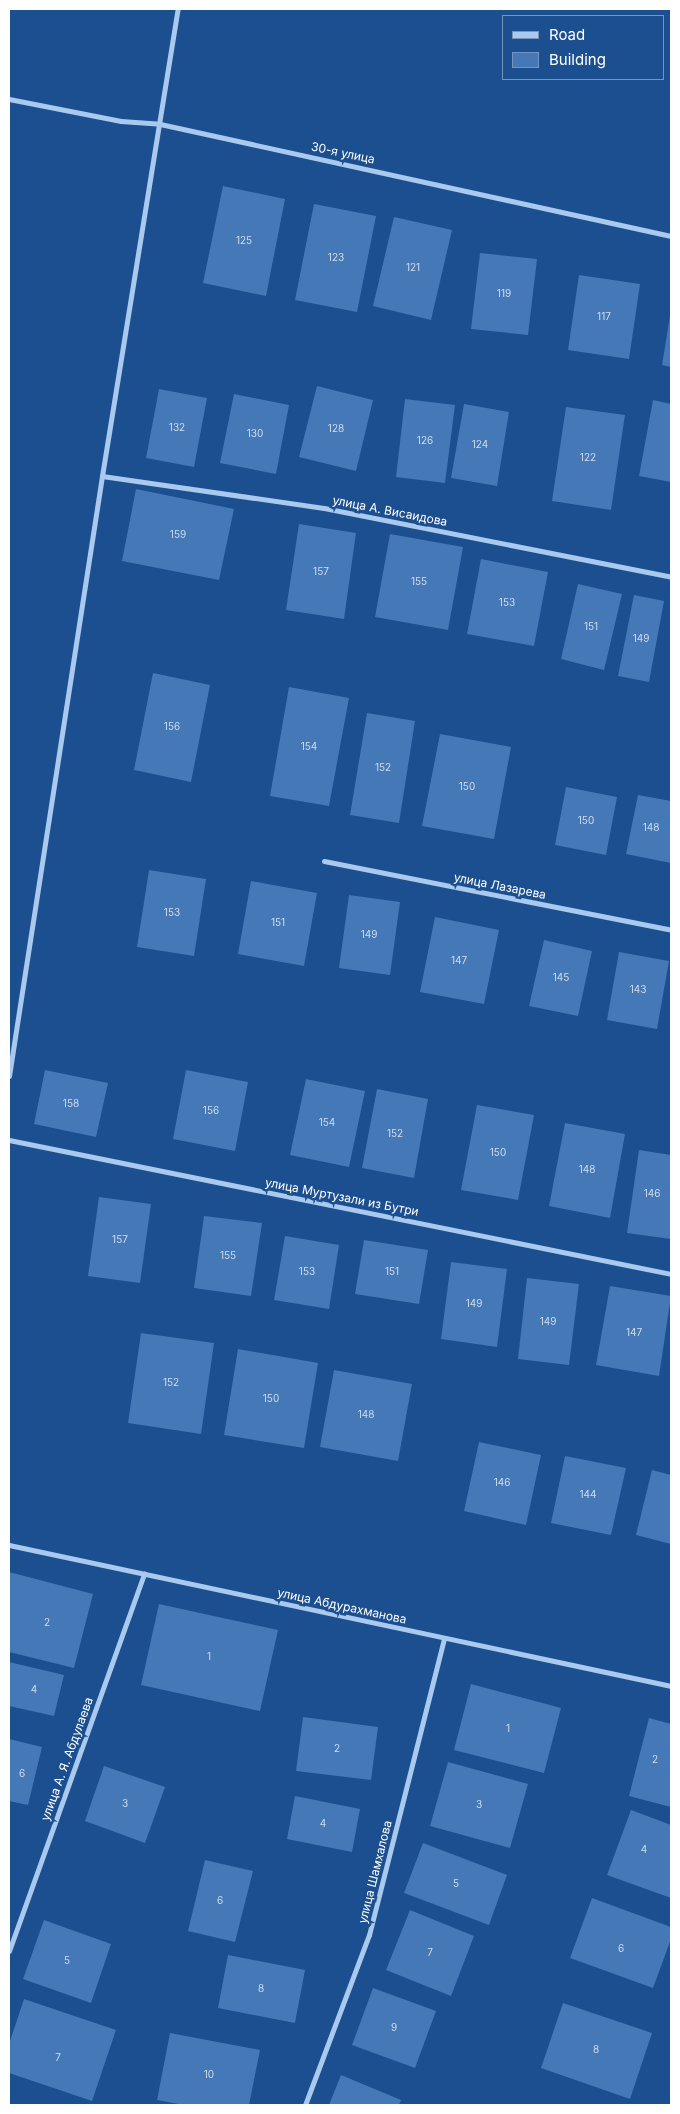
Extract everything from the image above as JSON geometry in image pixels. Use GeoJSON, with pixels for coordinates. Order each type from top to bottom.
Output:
{"type":"FeatureCollection","features":[{"type":"Feature","properties":{"kind":"street"},"geometry":{"type":"LineString","coordinates":[[9,1076],[102,476],[178,9]]}},
{"type":"Feature","properties":{"kind":"street","name":"30-я улица"},"geometry":{"type":"LineString","coordinates":[[9,99],[121,121],[160,124],[671,236]]}},
{"type":"Feature","properties":{"kind":"street","name":"улица А. Висаидова"},"geometry":{"type":"LineString","coordinates":[[102,476],[324,508],[671,577]]}},
{"type":"Feature","properties":{"kind":"street","name":"улица Лазарева"},"geometry":{"type":"LineString","coordinates":[[324,861],[671,930]]}},
{"type":"Feature","properties":{"kind":"street","name":"улица Муртузали из Бутри"},"geometry":{"type":"LineString","coordinates":[[9,1140],[671,1274]]}},
{"type":"Feature","properties":{"kind":"street","name":"улица Абдурахманова"},"geometry":{"type":"LineString","coordinates":[[9,1545],[671,1686]]}},
{"type":"Feature","properties":{"kind":"street","name":"улица А. Я. Абдулаева"},"geometry":{"type":"LineString","coordinates":[[9,1951],[144,1574]]}},
{"type":"Feature","properties":{"kind":"street","name":"улица Шамхалова"},"geometry":{"type":"LineString","coordinates":[[305,2105],[369,1935],[444,1638]]}},
{"type":"Feature","properties":{"kind":"building"},"geometry":{"type":"Polygon","coordinates":[[[223,186],[285,199],[266,296],[203,283],[223,186]]]}},
{"type":"Feature","properties":{"kind":"building"},"geometry":{"type":"Polygon","coordinates":[[[314,204],[376,216],[357,312],[295,300],[314,204]]]}},
{"type":"Feature","properties":{"kind":"building"},"geometry":{"type":"Polygon","coordinates":[[[394,217],[452,230],[431,320],[373,306],[394,217]]]}},
{"type":"Feature","properties":{"kind":"building"},"geometry":{"type":"Polygon","coordinates":[[[480,253],[537,259],[528,335],[471,329],[480,253]]]}},
{"type":"Feature","properties":{"kind":"building"},"geometry":{"type":"Polygon","coordinates":[[[579,275],[640,284],[629,359],[568,350],[579,275]]]}},
{"type":"Feature","properties":{"kind":"building"},"geometry":{"type":"Polygon","coordinates":[[[671,316],[671,367],[662,365],[671,316]]]}},
{"type":"Feature","properties":{"kind":"building"},"geometry":{"type":"Polygon","coordinates":[[[317,386],[373,400],[356,471],[299,457],[317,386]]]}},
{"type":"Feature","properties":{"kind":"building"},"geometry":{"type":"Polygon","coordinates":[[[159,389],[207,398],[194,467],[146,458],[159,389]]]}},
{"type":"Feature","properties":{"kind":"building"},"geometry":{"type":"Polygon","coordinates":[[[234,394],[289,405],[276,474],[220,463],[234,394]]]}},
{"type":"Feature","properties":{"kind":"building"},"geometry":{"type":"Polygon","coordinates":[[[405,399],[455,405],[445,483],[396,477],[405,399]]]}},
{"type":"Feature","properties":{"kind":"building"},"geometry":{"type":"Polygon","coordinates":[[[653,400],[671,404],[671,482],[639,476],[653,400]]]}},
{"type":"Feature","properties":{"kind":"building"},"geometry":{"type":"Polygon","coordinates":[[[464,404],[509,412],[497,486],[451,478],[464,404]]]}},
{"type":"Feature","properties":{"kind":"building"},"geometry":{"type":"Polygon","coordinates":[[[566,407],[625,415],[611,510],[552,501],[566,407]]]}},
{"type":"Feature","properties":{"kind":"building"},"geometry":{"type":"Polygon","coordinates":[[[136,489],[234,509],[219,580],[122,561],[136,489]]]}},
{"type":"Feature","properties":{"kind":"building"},"geometry":{"type":"Polygon","coordinates":[[[299,524],[356,533],[344,619],[286,610],[299,524]]]}},
{"type":"Feature","properties":{"kind":"building"},"geometry":{"type":"Polygon","coordinates":[[[390,534],[463,547],[448,630],[375,617],[390,534]]]}},
{"type":"Feature","properties":{"kind":"building"},"geometry":{"type":"Polygon","coordinates":[[[481,559],[548,572],[534,646],[467,634],[481,559]]]}},
{"type":"Feature","properties":{"kind":"building"},"geometry":{"type":"Polygon","coordinates":[[[578,584],[622,594],[604,670],[561,659],[578,584]]]}},
{"type":"Feature","properties":{"kind":"building"},"geometry":{"type":"Polygon","coordinates":[[[634,595],[664,601],[649,682],[618,676],[634,595]]]}},
{"type":"Feature","properties":{"kind":"building"},"geometry":{"type":"Polygon","coordinates":[[[153,673],[210,685],[191,782],[134,770],[153,673]]]}},
{"type":"Feature","properties":{"kind":"building"},"geometry":{"type":"Polygon","coordinates":[[[289,687],[349,698],[329,806],[270,796],[289,687]]]}},
{"type":"Feature","properties":{"kind":"building"},"geometry":{"type":"Polygon","coordinates":[[[367,713],[415,721],[399,823],[350,815],[367,713]]]}},
{"type":"Feature","properties":{"kind":"building"},"geometry":{"type":"Polygon","coordinates":[[[440,734],[511,747],[494,839],[422,826],[440,734]]]}},
{"type":"Feature","properties":{"kind":"building"},"geometry":{"type":"Polygon","coordinates":[[[566,787],[617,797],[606,855],[555,845],[566,787]]]}},
{"type":"Feature","properties":{"kind":"building"},"geometry":{"type":"Polygon","coordinates":[[[638,795],[671,801],[671,863],[626,854],[638,795]]]}},
{"type":"Feature","properties":{"kind":"building"},"geometry":{"type":"Polygon","coordinates":[[[149,870],[206,879],[194,956],[137,947],[149,870]]]}},
{"type":"Feature","properties":{"kind":"building"},"geometry":{"type":"Polygon","coordinates":[[[251,881],[317,893],[304,966],[238,954],[251,881]]]}},
{"type":"Feature","properties":{"kind":"building"},"geometry":{"type":"Polygon","coordinates":[[[349,895],[400,902],[390,975],[339,968],[349,895]]]}},
{"type":"Feature","properties":{"kind":"building"},"geometry":{"type":"Polygon","coordinates":[[[435,917],[499,930],[484,1004],[420,992],[435,917]]]}},
{"type":"Feature","properties":{"kind":"building"},"geometry":{"type":"Polygon","coordinates":[[[544,940],[592,951],[578,1016],[529,1006],[544,940]]]}},
{"type":"Feature","properties":{"kind":"building"},"geometry":{"type":"Polygon","coordinates":[[[619,952],[669,961],[657,1029],[607,1020],[619,952]]]}},
{"type":"Feature","properties":{"kind":"building"},"geometry":{"type":"Polygon","coordinates":[[[45,1070],[108,1083],[96,1137],[34,1124],[45,1070]]]}},
{"type":"Feature","properties":{"kind":"building"},"geometry":{"type":"Polygon","coordinates":[[[186,1070],[248,1082],[235,1151],[173,1139],[186,1070]]]}},
{"type":"Feature","properties":{"kind":"building"},"geometry":{"type":"Polygon","coordinates":[[[306,1079],[365,1091],[349,1167],[290,1155],[306,1079]]]}},
{"type":"Feature","properties":{"kind":"building"},"geometry":{"type":"Polygon","coordinates":[[[377,1089],[428,1099],[414,1178],[362,1168],[377,1089]]]}},
{"type":"Feature","properties":{"kind":"building"},"geometry":{"type":"Polygon","coordinates":[[[477,1105],[534,1115],[518,1200],[461,1190],[477,1105]]]}},
{"type":"Feature","properties":{"kind":"building"},"geometry":{"type":"Polygon","coordinates":[[[565,1123],[625,1134],[610,1218],[549,1206],[565,1123]]]}},
{"type":"Feature","properties":{"kind":"building"},"geometry":{"type":"Polygon","coordinates":[[[639,1150],[671,1155],[671,1239],[627,1233],[639,1150]]]}},
{"type":"Feature","properties":{"kind":"building"},"geometry":{"type":"Polygon","coordinates":[[[99,1197],[151,1204],[140,1283],[88,1276],[99,1197]]]}},
{"type":"Feature","properties":{"kind":"building"},"geometry":{"type":"Polygon","coordinates":[[[204,1216],[262,1223],[251,1296],[194,1288],[204,1216]]]}},
{"type":"Feature","properties":{"kind":"building"},"geometry":{"type":"Polygon","coordinates":[[[285,1236],[339,1245],[329,1309],[274,1300],[285,1236]]]}},
{"type":"Feature","properties":{"kind":"building"},"geometry":{"type":"Polygon","coordinates":[[[364,1240],[428,1250],[419,1304],[355,1294],[364,1240]]]}},
{"type":"Feature","properties":{"kind":"building"},"geometry":{"type":"Polygon","coordinates":[[[451,1262],[507,1269],[497,1347],[441,1339],[451,1262]]]}},
{"type":"Feature","properties":{"kind":"building"},"geometry":{"type":"Polygon","coordinates":[[[527,1278],[579,1284],[569,1365],[518,1359],[527,1278]]]}},
{"type":"Feature","properties":{"kind":"building"},"geometry":{"type":"Polygon","coordinates":[[[610,1286],[671,1296],[659,1376],[596,1365],[610,1286]]]}},
{"type":"Feature","properties":{"kind":"building"},"geometry":{"type":"Polygon","coordinates":[[[141,1333],[214,1343],[201,1434],[128,1423],[141,1333]]]}},
{"type":"Feature","properties":{"kind":"building"},"geometry":{"type":"Polygon","coordinates":[[[238,1349],[318,1363],[304,1448],[224,1435],[238,1349]]]}},
{"type":"Feature","properties":{"kind":"building"},"geometry":{"type":"Polygon","coordinates":[[[334,1370],[412,1384],[398,1461],[320,1447],[334,1370]]]}},
{"type":"Feature","properties":{"kind":"building"},"geometry":{"type":"Polygon","coordinates":[[[479,1442],[541,1455],[526,1525],[464,1511],[479,1442]]]}},
{"type":"Feature","properties":{"kind":"building"},"geometry":{"type":"Polygon","coordinates":[[[565,1456],[626,1468],[611,1535],[551,1523],[565,1456]]]}},
{"type":"Feature","properties":{"kind":"building"},"geometry":{"type":"Polygon","coordinates":[[[652,1470],[671,1475],[671,1544],[636,1535],[652,1470]]]}},
{"type":"Feature","properties":{"kind":"building"},"geometry":{"type":"Polygon","coordinates":[[[9,1572],[93,1594],[74,1668],[9,1652],[9,1572]]]}},
{"type":"Feature","properties":{"kind":"building"},"geometry":{"type":"Polygon","coordinates":[[[159,1604],[278,1630],[260,1711],[141,1685],[159,1604]]]}},
{"type":"Feature","properties":{"kind":"building"},"geometry":{"type":"Polygon","coordinates":[[[9,1662],[64,1675],[54,1716],[9,1706],[9,1662]]]}},
{"type":"Feature","properties":{"kind":"building"},"geometry":{"type":"Polygon","coordinates":[[[471,1684],[561,1708],[544,1773],[454,1750],[471,1684]]]}},
{"type":"Feature","properties":{"kind":"building"},"geometry":{"type":"Polygon","coordinates":[[[303,1717],[378,1727],[371,1780],[296,1771],[303,1717]]]}},
{"type":"Feature","properties":{"kind":"building"},"geometry":{"type":"Polygon","coordinates":[[[649,1718],[671,1724],[671,1807],[629,1796],[649,1718]]]}},
{"type":"Feature","properties":{"kind":"building"},"geometry":{"type":"Polygon","coordinates":[[[9,1739],[42,1747],[28,1805],[9,1801],[9,1739]]]}},
{"type":"Feature","properties":{"kind":"building"},"geometry":{"type":"Polygon","coordinates":[[[448,1762],[528,1784],[510,1848],[430,1826],[448,1762]]]}},
{"type":"Feature","properties":{"kind":"building"},"geometry":{"type":"Polygon","coordinates":[[[104,1766],[165,1787],[145,1843],[85,1821],[104,1766]]]}},
{"type":"Feature","properties":{"kind":"building"},"geometry":{"type":"Polygon","coordinates":[[[295,1796],[360,1809],[352,1852],[287,1839],[295,1796]]]}},
{"type":"Feature","properties":{"kind":"building"},"geometry":{"type":"Polygon","coordinates":[[[631,1810],[671,1825],[671,1898],[607,1875],[631,1810]]]}},
{"type":"Feature","properties":{"kind":"building"},"geometry":{"type":"Polygon","coordinates":[[[423,1843],[507,1875],[489,1925],[404,1893],[423,1843]]]}},
{"type":"Feature","properties":{"kind":"building"},"geometry":{"type":"Polygon","coordinates":[[[205,1860],[253,1871],[235,1942],[188,1931],[205,1860]]]}},
{"type":"Feature","properties":{"kind":"building"},"geometry":{"type":"Polygon","coordinates":[[[592,1898],[671,1927],[671,1939],[653,1988],[570,1958],[592,1898]]]}},
{"type":"Feature","properties":{"kind":"building"},"geometry":{"type":"Polygon","coordinates":[[[410,1910],[474,1936],[451,1996],[386,1970],[410,1910]]]}},
{"type":"Feature","properties":{"kind":"building"},"geometry":{"type":"Polygon","coordinates":[[[44,1920],[111,1944],[91,2003],[23,1979],[44,1920]]]}},
{"type":"Feature","properties":{"kind":"building"},"geometry":{"type":"Polygon","coordinates":[[[228,1955],[305,1970],[295,2023],[218,2008],[228,1955]]]}},
{"type":"Feature","properties":{"kind":"building"},"geometry":{"type":"Polygon","coordinates":[[[373,1988],[436,2011],[415,2068],[352,2045],[373,1988]]]}},
{"type":"Feature","properties":{"kind":"building"},"geometry":{"type":"Polygon","coordinates":[[[24,1999],[116,2030],[92,2101],[9,2073],[9,2044],[24,1999]]]}},
{"type":"Feature","properties":{"kind":"building"},"geometry":{"type":"Polygon","coordinates":[[[563,2003],[652,2033],[630,2099],[541,2068],[563,2003]]]}},
{"type":"Feature","properties":{"kind":"building"},"geometry":{"type":"Polygon","coordinates":[[[170,2033],[260,2050],[249,2105],[184,2105],[157,2100],[170,2033]]]}},
{"type":"Feature","properties":{"kind":"building"},"geometry":{"type":"Polygon","coordinates":[[[341,2075],[401,2100],[399,2105],[329,2105],[341,2075]]]}}]}
